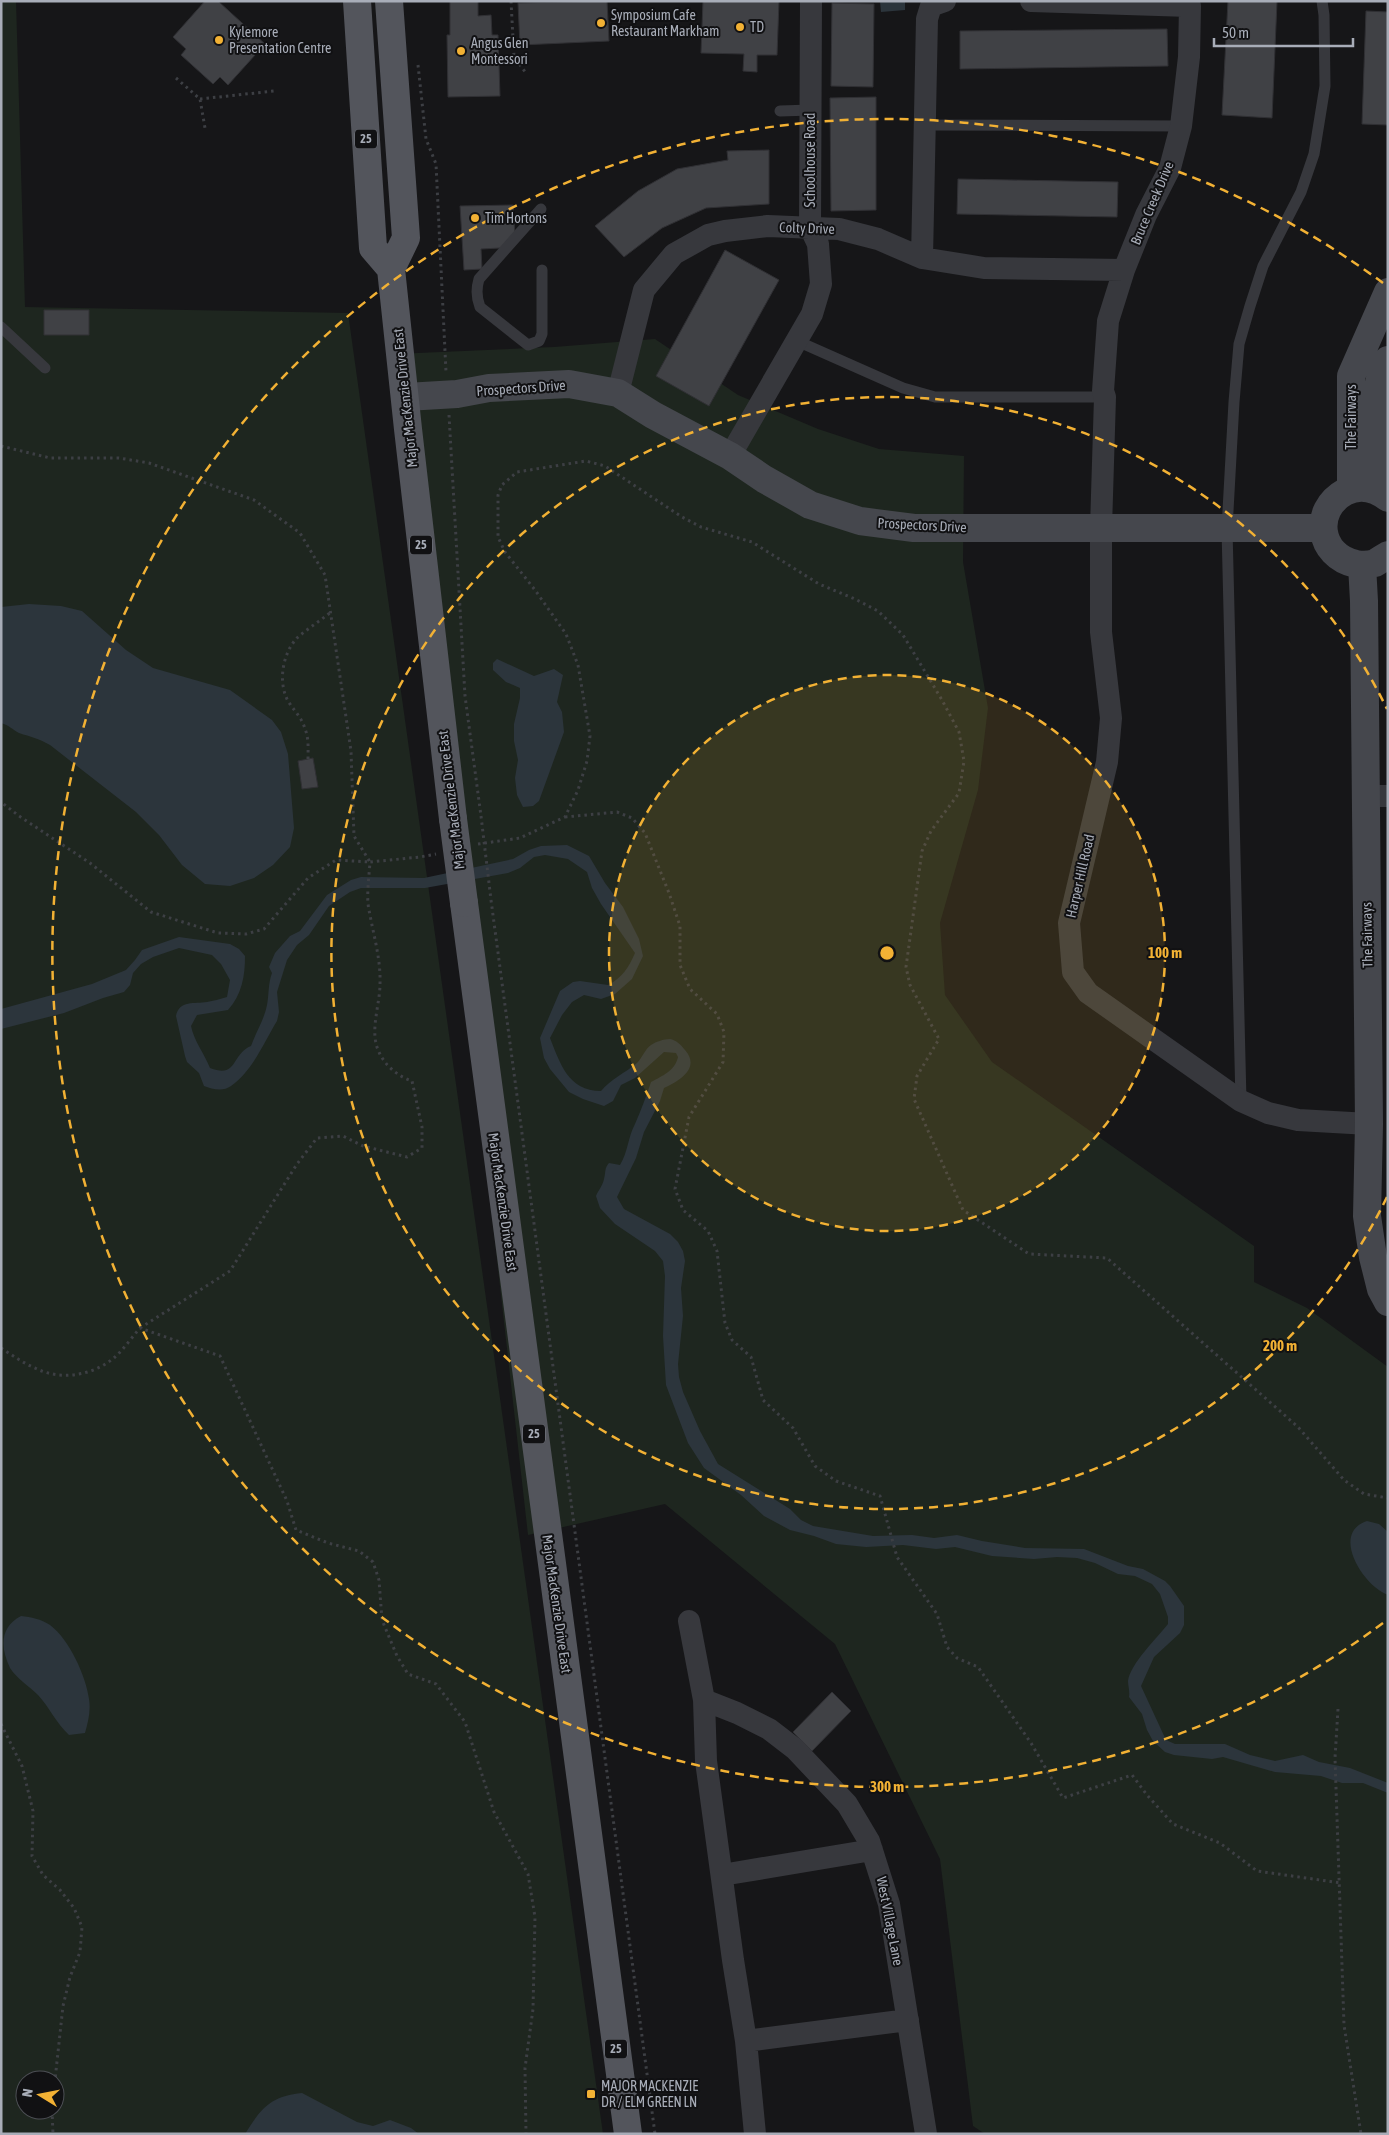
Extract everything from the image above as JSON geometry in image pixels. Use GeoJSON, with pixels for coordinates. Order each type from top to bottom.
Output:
{"type":"FeatureCollection","features":[{"type":"Feature","properties":{"kind":"main road","name":"25"},"geometry":{"type":"LineString","coordinates":[[357,1],[373,248],[391,269]]}},
{"type":"Feature","properties":{"kind":"main road"},"geometry":{"type":"LineString","coordinates":[[389,1],[406,238],[391,269]]}},
{"type":"Feature","properties":{"kind":"main road","name":"Major MacKenzie Drive East"},"geometry":{"type":"LineString","coordinates":[[391,269],[453,820],[628,2134]]}},
{"type":"Feature","properties":{"kind":"street","name":"Schoolhouse Road"},"geometry":{"type":"LineString","coordinates":[[730,456],[812,314],[821,284],[818,244],[810,227],[812,1]]}},
{"type":"Feature","properties":{"kind":"street"},"geometry":{"type":"LineString","coordinates":[[922,258],[927,19],[931,6],[945,1]]}},
{"type":"Feature","properties":{"kind":"street","name":"Bruce Creek Drive"},"geometry":{"type":"LineString","coordinates":[[1030,1],[1191,4],[1189,57],[1181,126],[1170,168],[1146,215],[1124,270],[1108,321],[1103,391],[1101,528]]}},
{"type":"Feature","properties":{"kind":"street","name":"Colty Drive"},"geometry":{"type":"LineString","coordinates":[[618,393],[644,290],[674,254],[708,235],[768,226],[839,229],[878,239],[922,258],[984,268],[1124,270]]}},
{"type":"Feature","properties":{"kind":"street","name":"The Fairways"},"geometry":{"type":"LineString","coordinates":[[1351,489],[1351,376],[1388,292]]}},
{"type":"Feature","properties":{"kind":"street","name":"The Fairways"},"geometry":{"type":"LineString","coordinates":[[1384,495],[1376,466],[1379,382],[1388,360]]}},
{"type":"Feature","properties":{"kind":"street","name":"Prospectors Drive"},"geometry":{"type":"LineString","coordinates":[[406,397],[456,394],[489,388],[569,384],[618,393],[730,456],[764,479],[810,505],[860,521],[914,528],[1323,528]]}},
{"type":"Feature","properties":{"kind":"street"},"geometry":{"type":"LineString","coordinates":[[1384,495],[1367,488],[1351,489],[1336,497],[1326,511],[1323,528],[1330,548],[1346,562],[1362,565],[1374,563],[1388,554]]}},
{"type":"Feature","properties":{"kind":"street","name":"Harper Hill Road"},"geometry":{"type":"LineString","coordinates":[[1101,528],[1102,632],[1112,718],[1107,762],[1069,923],[1073,972],[1088,992],[1242,1101],[1268,1113],[1298,1120],[1369,1124]]}},
{"type":"Feature","properties":{"kind":"street","name":"The Fairways"},"geometry":{"type":"LineString","coordinates":[[1362,565],[1376,796],[1367,1216],[1373,1257],[1381,1289],[1388,1302]]}},
{"type":"Feature","properties":{"kind":"street"},"geometry":{"type":"LineString","coordinates":[[689,1621],[704,1700],[706,1761],[746,2041],[755,2134]]}},
{"type":"Feature","properties":{"kind":"street","name":"West Village Lane"},"geometry":{"type":"LineString","coordinates":[[704,1700],[737,1713],[769,1730],[795,1749],[847,1804],[872,1850],[889,1904],[926,2134]]}},
{"type":"Feature","properties":{"kind":"street"},"geometry":{"type":"LineString","coordinates":[[722,1874],[872,1850]]}},
{"type":"Feature","properties":{"kind":"street"},"geometry":{"type":"LineString","coordinates":[[746,2041],[908,2020]]}},
{"type":"Feature","properties":{"kind":"lane"},"geometry":{"type":"LineString","coordinates":[[1242,1101],[1227,529],[1234,402],[1240,344],[1263,266],[1300,192],[1314,154],[1324,86],[1324,15],[1322,1]]}},
{"type":"Feature","properties":{"kind":"lane"},"geometry":{"type":"LineString","coordinates":[[780,111],[811,110]]}},
{"type":"Feature","properties":{"kind":"lane"},"geometry":{"type":"LineString","coordinates":[[924,125],[1181,126]]}},
{"type":"Feature","properties":{"kind":"lane"},"geometry":{"type":"LineString","coordinates":[[541,209],[479,279],[477,288],[477,298],[480,307],[528,345],[539,341],[542,334],[542,270]]}},
{"type":"Feature","properties":{"kind":"lane"},"geometry":{"type":"LineString","coordinates":[[1,327],[45,368]]}},
{"type":"Feature","properties":{"kind":"lane"},"geometry":{"type":"LineString","coordinates":[[797,341],[902,388],[935,397],[1104,397]]}},
{"type":"Feature","properties":{"kind":"path"},"geometry":{"type":"LineString","coordinates":[[511,1],[514,56],[526,73]]}},
{"type":"Feature","properties":{"kind":"path"},"geometry":{"type":"LineString","coordinates":[[176,78],[200,99],[205,128]]}},
{"type":"Feature","properties":{"kind":"path"},"geometry":{"type":"LineString","coordinates":[[200,99],[274,91]]}},
{"type":"Feature","properties":{"kind":"path"},"geometry":{"type":"LineString","coordinates":[[1,446],[50,458],[119,458],[149,463],[254,500],[300,533],[325,576],[351,751],[354,836],[370,862],[368,902],[374,929],[380,982],[375,1030],[378,1052],[399,1077],[412,1081],[422,1127],[422,1148],[407,1158],[363,1146],[343,1136],[317,1138],[297,1164],[230,1271],[140,1328],[114,1358],[92,1371],[69,1376],[51,1374],[35,1369],[1,1348]]}},
{"type":"Feature","properties":{"kind":"path"},"geometry":{"type":"LineString","coordinates":[[565,817],[578,790],[587,761],[590,736],[578,666],[566,634],[505,552],[498,537],[498,495],[502,485],[517,472],[586,461],[605,466],[682,517],[701,527],[752,542],[819,584],[855,599],[878,612],[903,635],[942,700],[959,732],[964,761],[958,793],[931,831],[922,851],[906,966],[910,985],[939,1039],[917,1076],[914,1099],[963,1210],[1029,1254],[1107,1258],[1298,1427],[1344,1480],[1364,1494],[1388,1498]]}},
{"type":"Feature","properties":{"kind":"path"},"geometry":{"type":"LineString","coordinates":[[308,759],[305,728],[283,689],[284,665],[289,650],[298,638],[330,612]]}},
{"type":"Feature","properties":{"kind":"path"},"geometry":{"type":"LineString","coordinates":[[1,802],[90,863],[151,912],[218,934],[246,934],[264,929],[308,878],[336,860],[370,862],[420,857],[438,853]]}},
{"type":"Feature","properties":{"kind":"path"},"geometry":{"type":"LineString","coordinates":[[475,845],[520,838],[565,817],[617,812],[632,818],[645,832],[669,892],[680,926],[680,965],[690,989],[717,1014],[724,1032],[722,1062],[689,1118],[675,1189],[683,1210],[708,1231],[717,1251],[725,1323],[732,1340],[750,1357],[763,1400],[793,1428],[815,1466],[836,1481],[880,1496],[898,1558],[936,1614],[947,1647],[957,1658],[978,1667],[1031,1743],[1063,1798],[1132,1775],[1173,1824],[1220,1843],[1257,1871],[1341,1883]]}},
{"type":"Feature","properties":{"kind":"path"},"geometry":{"type":"LineString","coordinates":[[481,816],[556,1401],[655,2134]]}},
{"type":"Feature","properties":{"kind":"path"},"geometry":{"type":"LineString","coordinates":[[140,1328],[220,1356],[287,1501],[296,1530],[328,1543],[359,1551],[374,1562],[379,1580],[382,1620],[397,1656],[408,1674],[436,1684],[465,1722],[494,1812],[528,1874],[535,1917],[534,2009],[525,2068],[526,2134]]}},
{"type":"Feature","properties":{"kind":"path"},"geometry":{"type":"LineString","coordinates":[[1338,1709],[1335,1758],[1341,1883],[1344,2025],[1361,2134]]}},
{"type":"Feature","properties":{"kind":"path"},"geometry":{"type":"LineString","coordinates":[[1,1724],[22,1766],[33,1811],[32,1856],[43,1875],[60,1890],[74,1908],[82,1927],[80,1952],[70,1976],[63,2006],[56,2070]]}},
{"type":"Feature","properties":{"kind":"path"},"geometry":{"type":"LineString","coordinates":[[52,2120],[52,2134]]}},
{"type":"Feature","properties":{"kind":"shaded area"},"geometry":{"type":"Polygon","coordinates":[[[1,1],[16,1],[25,307],[348,313],[603,2134],[1,2134],[1,1]]]}},
{"type":"Feature","properties":{"kind":"shaded area"},"geometry":{"type":"Polygon","coordinates":[[[880,1],[905,1],[905,10],[881,12],[880,1]]]}},
{"type":"Feature","properties":{"kind":"shaded area"},"geometry":{"type":"Polygon","coordinates":[[[655,339],[738,395],[818,429],[879,449],[964,456],[963,562],[988,708],[978,790],[940,923],[945,995],[992,1062],[1254,1246],[1254,1282],[1307,1308],[1388,1367],[1388,2134],[985,2134],[973,2126],[940,1859],[835,1644],[665,1504],[528,1535],[395,354],[554,347],[655,339]]]}},
{"type":"Feature","properties":{"kind":"shaded area"},"geometry":{"type":"Polygon","coordinates":[[[29,604],[61,606],[82,611],[126,650],[153,668],[230,690],[272,720],[281,732],[288,754],[294,828],[290,847],[273,865],[254,878],[230,886],[205,884],[182,865],[159,835],[136,812],[50,745],[19,733],[1,723],[1,607],[29,604]]]}},
{"type":"Feature","properties":{"kind":"shaded area"},"geometry":{"type":"Polygon","coordinates":[[[497,659],[534,676],[554,669],[563,675],[557,702],[562,712],[564,732],[539,801],[533,806],[523,807],[517,795],[515,778],[518,760],[514,741],[514,724],[520,698],[520,688],[506,682],[493,670],[493,663],[497,659]]]}},
{"type":"Feature","properties":{"kind":"shaded area"},"geometry":{"type":"Polygon","coordinates":[[[567,845],[589,856],[605,883],[623,907],[639,939],[643,956],[632,979],[615,994],[601,999],[584,995],[572,1002],[562,1015],[550,1038],[562,1066],[573,1081],[590,1090],[601,1091],[637,1063],[649,1047],[657,1042],[668,1039],[674,1040],[685,1050],[691,1063],[681,1078],[664,1088],[660,1101],[644,1132],[636,1158],[617,1197],[624,1209],[670,1234],[683,1251],[685,1261],[681,1288],[683,1316],[678,1364],[679,1377],[683,1392],[700,1431],[718,1464],[790,1509],[801,1520],[813,1526],[873,1536],[912,1535],[934,1538],[957,1535],[1025,1548],[1084,1549],[1128,1566],[1143,1569],[1165,1581],[1184,1606],[1184,1625],[1180,1633],[1154,1657],[1141,1686],[1166,1740],[1175,1744],[1225,1744],[1250,1755],[1275,1761],[1303,1755],[1319,1762],[1350,1768],[1388,1783],[1388,1793],[1363,1783],[1342,1783],[1321,1776],[1275,1772],[1223,1757],[1212,1759],[1174,1755],[1165,1752],[1153,1741],[1142,1714],[1129,1697],[1128,1681],[1130,1674],[1145,1651],[1168,1624],[1168,1617],[1160,1594],[1152,1584],[1135,1576],[1118,1574],[1095,1563],[1077,1558],[1034,1559],[992,1556],[955,1547],[936,1549],[903,1545],[866,1547],[836,1544],[790,1530],[764,1516],[741,1495],[704,1468],[688,1443],[666,1385],[663,1336],[665,1276],[663,1261],[655,1251],[615,1224],[600,1208],[596,1196],[603,1183],[609,1163],[620,1165],[623,1160],[651,1082],[671,1069],[678,1057],[676,1053],[664,1052],[635,1078],[621,1085],[613,1101],[604,1106],[569,1092],[550,1069],[544,1058],[540,1038],[560,991],[573,982],[580,981],[608,985],[624,972],[635,953],[601,904],[592,888],[587,872],[568,859],[545,855],[534,857],[520,868],[508,873],[425,888],[361,888],[350,892],[329,906],[309,935],[297,945],[287,960],[277,992],[279,1012],[277,1021],[245,1073],[225,1089],[214,1089],[204,1086],[199,1073],[187,1062],[176,1016],[180,1007],[184,1005],[209,1002],[227,997],[230,980],[221,964],[212,955],[179,948],[153,957],[141,964],[133,973],[130,985],[124,992],[64,1013],[1,1029],[1,1009],[92,984],[126,970],[142,950],[179,937],[230,944],[239,949],[245,956],[243,978],[237,998],[228,1010],[197,1015],[191,1026],[194,1037],[210,1068],[219,1071],[225,1070],[230,1068],[240,1054],[251,1046],[262,1021],[266,1010],[272,973],[269,967],[275,953],[290,936],[300,931],[327,895],[351,880],[361,877],[424,878],[513,859],[541,846],[567,845]]]}},
{"type":"Feature","properties":{"kind":"shaded area"},"geometry":{"type":"Polygon","coordinates":[[[1367,1521],[1379,1524],[1388,1532],[1388,1595],[1378,1590],[1369,1581],[1354,1559],[1351,1536],[1356,1527],[1367,1521]]]}},
{"type":"Feature","properties":{"kind":"shaded area"},"geometry":{"type":"Polygon","coordinates":[[[21,1616],[43,1621],[50,1625],[64,1639],[76,1659],[90,1703],[85,1733],[69,1735],[60,1726],[38,1695],[10,1668],[5,1653],[4,1638],[9,1626],[21,1616]]]}},
{"type":"Feature","properties":{"kind":"shaded area"},"geometry":{"type":"Polygon","coordinates":[[[302,2093],[357,2122],[373,2126],[390,2120],[411,2128],[419,2134],[245,2134],[256,2117],[268,2105],[282,2097],[302,2093]]]}},
{"type":"Feature","properties":{"kind":"building","name":"Kylemore Presentation Centre"},"geometry":{"type":"Polygon","coordinates":[[[205,1],[218,1],[265,44],[228,85],[220,77],[213,84],[181,55],[186,49],[173,37],[205,1]]]}},
{"type":"Feature","properties":{"kind":"building"},"geometry":{"type":"Polygon","coordinates":[[[450,1],[478,1],[478,16],[491,15],[492,35],[498,35],[500,96],[448,97],[447,35],[450,35],[450,1]]]}},
{"type":"Feature","properties":{"kind":"building"},"geometry":{"type":"Polygon","coordinates":[[[607,1],[609,41],[520,45],[518,3],[607,1]]]}},
{"type":"Feature","properties":{"kind":"building","name":"TD"},"geometry":{"type":"Polygon","coordinates":[[[703,1],[779,1],[777,55],[757,55],[757,72],[743,71],[744,54],[701,53],[703,1]]]}},
{"type":"Feature","properties":{"kind":"building"},"geometry":{"type":"Polygon","coordinates":[[[1228,1],[1277,1],[1272,118],[1222,115],[1228,1]]]}},
{"type":"Feature","properties":{"kind":"building"},"geometry":{"type":"Polygon","coordinates":[[[832,3],[874,4],[873,87],[831,86],[832,3]]]}},
{"type":"Feature","properties":{"kind":"building"},"geometry":{"type":"Polygon","coordinates":[[[1366,11],[1388,12],[1388,125],[1362,124],[1366,11]]]}},
{"type":"Feature","properties":{"kind":"building"},"geometry":{"type":"Polygon","coordinates":[[[1167,29],[1168,66],[960,69],[960,31],[1167,29]]]}},
{"type":"Feature","properties":{"kind":"building"},"geometry":{"type":"Polygon","coordinates":[[[876,97],[876,210],[831,211],[830,98],[876,97]]]}},
{"type":"Feature","properties":{"kind":"building"},"geometry":{"type":"Polygon","coordinates":[[[769,150],[769,204],[706,208],[662,228],[624,257],[595,226],[638,191],[677,169],[728,160],[727,151],[769,150]]]}},
{"type":"Feature","properties":{"kind":"building"},"geometry":{"type":"Polygon","coordinates":[[[958,179],[1118,182],[1117,217],[957,214],[958,179]]]}},
{"type":"Feature","properties":{"kind":"building"},"geometry":{"type":"Polygon","coordinates":[[[513,205],[515,235],[500,248],[481,249],[482,269],[464,270],[460,206],[513,205]]]}},
{"type":"Feature","properties":{"kind":"building"},"geometry":{"type":"Polygon","coordinates":[[[725,250],[779,280],[709,406],[656,376],[725,250]]]}},
{"type":"Feature","properties":{"kind":"building"},"geometry":{"type":"Polygon","coordinates":[[[44,310],[89,310],[89,335],[44,335],[44,310]]]}},
{"type":"Feature","properties":{"kind":"building"},"geometry":{"type":"Polygon","coordinates":[[[313,758],[318,787],[302,789],[298,761],[313,758]]]}},
{"type":"Feature","properties":{"kind":"building"},"geometry":{"type":"Polygon","coordinates":[[[832,1692],[851,1711],[812,1751],[793,1732],[832,1692]]]}},
{"type":"Feature","properties":{"kind":"place","name":"Symposium Cafe Restaurant Markham"},"geometry":{"type":"Point","coordinates":[601,23]}},
{"type":"Feature","properties":{"kind":"place","name":"TD"},"geometry":{"type":"Point","coordinates":[740,27]}},
{"type":"Feature","properties":{"kind":"place","name":"Kylemore Presentation Centre"},"geometry":{"type":"Point","coordinates":[219,40]}},
{"type":"Feature","properties":{"kind":"place","name":"Angus Glen Montessori"},"geometry":{"type":"Point","coordinates":[461,51]}},
{"type":"Feature","properties":{"kind":"place","name":"Tim Hortons"},"geometry":{"type":"Point","coordinates":[475,218]}},
{"type":"Feature","properties":{"kind":"place","name":"MAJOR MACKENZIE DR / ELM GREEN LN"},"geometry":{"type":"Point","coordinates":[591,2094]}}]}
